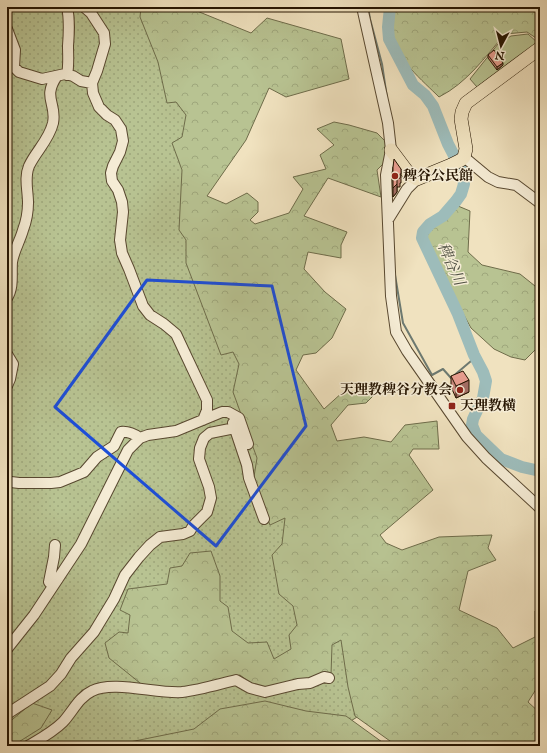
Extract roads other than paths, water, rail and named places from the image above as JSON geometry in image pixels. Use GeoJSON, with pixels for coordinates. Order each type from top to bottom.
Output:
{"type":"FeatureCollection","features":[{"type":"Feature","properties":{"kind":"main road"},"geometry":{"type":"LineString","coordinates":[[391,150],[409,174],[416,179],[459,161],[466,149],[461,119],[466,103],[540,48]]}},
{"type":"Feature","properties":{"kind":"street"},"geometry":{"type":"LineString","coordinates":[[7,298],[11,292],[12,260],[23,230],[28,202],[26,184],[29,166],[46,139],[53,122],[53,111],[49,92],[51,87],[62,76],[69,64],[69,28],[67,7]]}},
{"type":"Feature","properties":{"kind":"street"},"geometry":{"type":"LineString","coordinates":[[84,7],[91,13],[104,33],[105,39],[105,44],[92,83],[93,93],[99,107],[115,120],[121,129],[123,141],[111,173],[112,181],[118,190],[122,202],[123,212],[120,240],[122,253],[143,306],[150,315],[176,334],[207,400],[207,419],[216,431]]}},
{"type":"Feature","properties":{"kind":"street"},"geometry":{"type":"LineString","coordinates":[[362,7],[388,123],[391,150],[386,175],[391,296],[396,332],[407,351],[467,437],[486,458],[540,508]]}},
{"type":"Feature","properties":{"kind":"street"},"geometry":{"type":"LineString","coordinates":[[7,29],[16,50],[14,67],[19,72],[42,79],[73,76],[81,81],[92,83]]}},
{"type":"Feature","properties":{"kind":"street"},"geometry":{"type":"LineString","coordinates":[[459,161],[498,182],[516,185],[540,202]]}},
{"type":"Feature","properties":{"kind":"street"},"geometry":{"type":"LineString","coordinates":[[388,218],[407,189],[416,179]]}},
{"type":"Feature","properties":{"kind":"street"},"geometry":{"type":"LineString","coordinates":[[7,354],[13,364],[7,386]]}},
{"type":"Feature","properties":{"kind":"street"},"geometry":{"type":"LineString","coordinates":[[7,649],[34,615],[81,544],[128,450],[140,438],[148,435],[176,431],[222,412],[228,412],[239,418],[248,444]]}},
{"type":"Feature","properties":{"kind":"street"},"geometry":{"type":"LineString","coordinates":[[207,419],[216,420],[226,417],[231,418],[247,464],[249,478],[264,519]]}},
{"type":"Feature","properties":{"kind":"street"},"geometry":{"type":"LineString","coordinates":[[7,714],[50,686],[61,674],[71,658],[94,632],[114,599],[125,575],[150,545],[160,537],[183,534],[190,531],[207,512],[210,498],[209,487],[199,459],[200,448],[204,438],[210,433],[235,428]]}},
{"type":"Feature","properties":{"kind":"street"},"geometry":{"type":"LineString","coordinates":[[7,480],[19,483],[60,482],[84,472],[97,457],[114,446],[121,432],[125,431],[140,438]]}},
{"type":"Feature","properties":{"kind":"street"},"geometry":{"type":"LineString","coordinates":[[53,586],[49,582],[55,545]]}},
{"type":"Feature","properties":{"kind":"street"},"geometry":{"type":"LineString","coordinates":[[28,746],[56,729],[82,697],[92,690],[106,686],[182,692],[236,680],[250,688],[265,692],[298,684],[310,683],[324,677],[329,678]]}},
{"type":"Feature","properties":{"kind":"waterway"},"geometry":{"type":"LineString","coordinates":[[368,7],[382,64],[387,98]]}},
{"type":"Feature","properties":{"kind":"waterway","name":"稗谷川"},"geometry":{"type":"LineString","coordinates":[[390,7],[388,27],[389,39],[413,85],[425,95],[433,106],[448,144],[461,169],[464,184],[461,194],[456,201],[443,216],[430,224],[423,232],[422,238],[458,314],[486,381],[483,398],[473,419],[472,425],[476,435],[501,459],[522,467],[540,471]]}},
{"type":"Feature","properties":{"kind":"waterway"},"geometry":{"type":"LineString","coordinates":[[395,275],[403,323],[432,375],[443,369],[451,378],[471,361],[476,359]]}},
{"type":"Feature","properties":{"kind":"place","name":"稗谷公民館"},"geometry":{"type":"Point","coordinates":[395,176]}},
{"type":"Feature","properties":{"kind":"place","name":"天理教稗谷分教会"},"geometry":{"type":"Point","coordinates":[460,390]}},
{"type":"Feature","properties":{"kind":"place","name":"天理教横"},"geometry":{"type":"Point","coordinates":[452,406]}}]}
